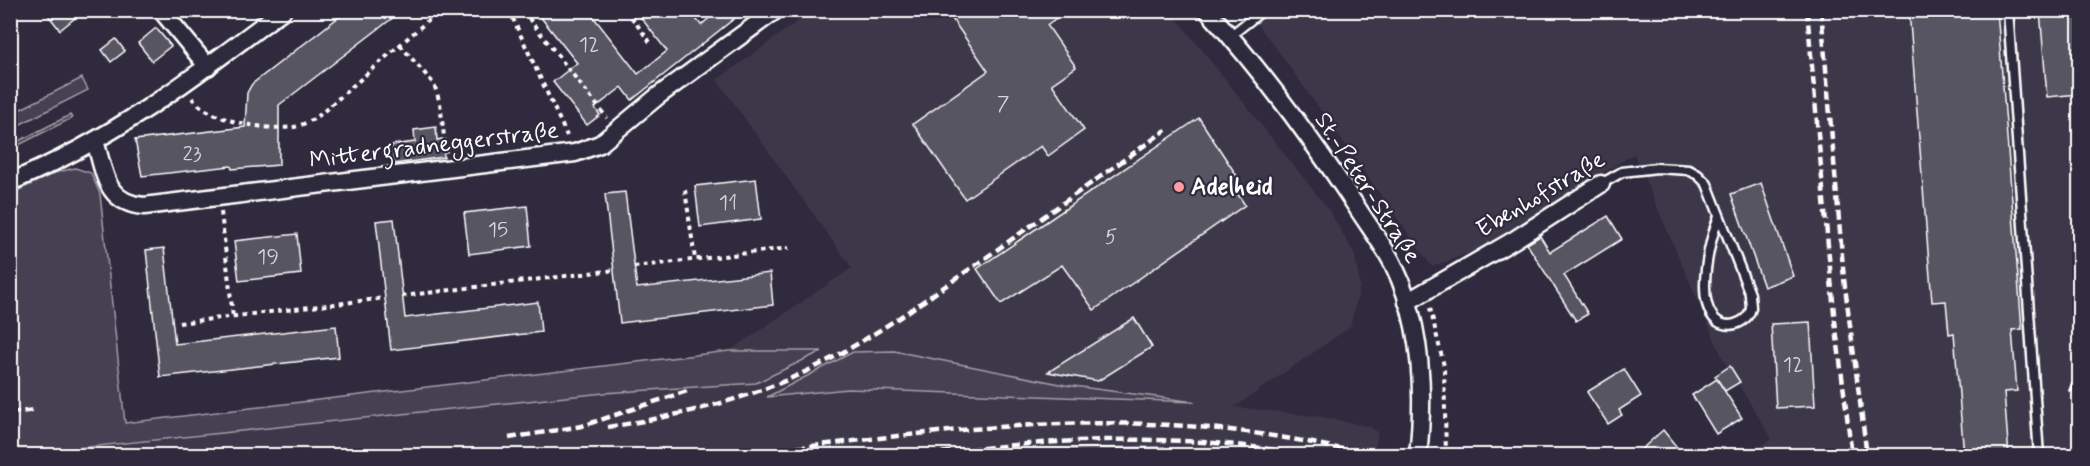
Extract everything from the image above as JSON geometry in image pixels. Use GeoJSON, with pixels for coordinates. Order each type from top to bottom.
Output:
{"type":"FeatureCollection","features":[{"type":"Feature","properties":{"kind":"street"},"geometry":{"type":"LineString","coordinates":[[161,10],[208,67]]}},
{"type":"Feature","properties":{"kind":"street"},"geometry":{"type":"LineString","coordinates":[[10,182],[95,141],[183,86],[283,10]]}},
{"type":"Feature","properties":{"kind":"street","name":"Mittergradneggerstraße"},"geometry":{"type":"LineString","coordinates":[[95,141],[109,186],[117,198],[129,205],[144,206],[575,153],[600,144],[658,96],[776,10]]}},
{"type":"Feature","properties":{"kind":"street","name":"St.-Peter-Straße"},"geometry":{"type":"LineString","coordinates":[[1207,10],[1230,36],[1346,191],[1393,264],[1407,302],[1421,369],[1422,416],[1418,456]]}},
{"type":"Feature","properties":{"kind":"street","name":"Ebenhofstraße"},"geometry":{"type":"LineString","coordinates":[[1407,302],[1514,240],[1601,184]]}},
{"type":"Feature","properties":{"kind":"lane"},"geometry":{"type":"LineString","coordinates":[[1230,36],[1263,10]]}},
{"type":"Feature","properties":{"kind":"lane"},"geometry":{"type":"LineString","coordinates":[[2008,10],[2039,456]]}},
{"type":"Feature","properties":{"kind":"lane","name":"Ebenhofstraße"},"geometry":{"type":"LineString","coordinates":[[1601,184],[1622,172],[1658,168],[1689,170],[1707,184],[1750,294],[1751,308],[1746,318],[1736,324],[1726,325],[1714,319],[1708,306],[1706,266],[1711,239],[1719,216]]}},
{"type":"Feature","properties":{"kind":"path"},"geometry":{"type":"LineString","coordinates":[[183,86],[197,105],[229,120],[263,127],[296,127],[316,118],[440,10]]}},
{"type":"Feature","properties":{"kind":"path"},"geometry":{"type":"LineString","coordinates":[[509,10],[575,153]]}},
{"type":"Feature","properties":{"kind":"path"},"geometry":{"type":"LineString","coordinates":[[531,10],[528,14],[530,20],[616,130]]}},
{"type":"Feature","properties":{"kind":"path"},"geometry":{"type":"LineString","coordinates":[[626,10],[650,42]]}},
{"type":"Feature","properties":{"kind":"path"},"geometry":{"type":"LineString","coordinates":[[400,45],[434,84],[440,103],[447,169]]}},
{"type":"Feature","properties":{"kind":"path"},"geometry":{"type":"LineString","coordinates":[[685,190],[695,259]]}},
{"type":"Feature","properties":{"kind":"path"},"geometry":{"type":"LineString","coordinates":[[219,196],[232,317]]}},
{"type":"Feature","properties":{"kind":"path"},"geometry":{"type":"LineString","coordinates":[[634,267],[789,248]]}},
{"type":"Feature","properties":{"kind":"path"},"geometry":{"type":"LineString","coordinates":[[402,296],[615,270]]}},
{"type":"Feature","properties":{"kind":"path"},"geometry":{"type":"LineString","coordinates":[[179,323],[385,298]]}},
{"type":"Feature","properties":{"kind":"shaded area"},"geometry":{"type":"Polygon","coordinates":[[[813,10],[1171,11],[1329,210],[1355,255],[1360,287],[1350,327],[1235,407],[1323,417],[1371,427],[1378,433],[1373,456],[1171,455],[1164,447],[1090,448],[982,456],[17,456],[604,393],[755,383],[821,351],[729,351],[852,268],[717,80],[813,10]],[[853,352],[770,397],[848,389],[1186,401],[853,352]]]}},
{"type":"Feature","properties":{"kind":"shaded area"},"geometry":{"type":"Polygon","coordinates":[[[1246,11],[2079,11],[2079,455],[1745,455],[1772,439],[1724,361],[1634,154],[1481,248],[1432,267],[1277,49],[1246,11]]]}},
{"type":"Feature","properties":{"kind":"shaded area"},"geometry":{"type":"Polygon","coordinates":[[[82,78],[88,90],[11,129],[11,114],[82,78]]]}},
{"type":"Feature","properties":{"kind":"shaded area"},"geometry":{"type":"Polygon","coordinates":[[[70,115],[72,118],[11,149],[11,145],[70,115]]]}},
{"type":"Feature","properties":{"kind":"shaded area"},"geometry":{"type":"Polygon","coordinates":[[[75,168],[91,173],[100,194],[125,423],[729,351],[822,351],[756,383],[604,393],[11,455],[11,194],[54,173],[75,168]]]}},
{"type":"Feature","properties":{"kind":"shaded area"},"geometry":{"type":"Polygon","coordinates":[[[894,351],[1065,385],[1195,402],[848,389],[767,397],[853,352],[894,351]]]}},
{"type":"Feature","properties":{"kind":"shaded area"},"geometry":{"type":"Polygon","coordinates":[[[1164,447],[1171,455],[982,455],[1090,448],[1164,447]]]}},
{"type":"Feature","properties":{"kind":"building"},"geometry":{"type":"Polygon","coordinates":[[[44,10],[85,10],[60,30],[44,10]]]}},
{"type":"Feature","properties":{"kind":"building"},"geometry":{"type":"Polygon","coordinates":[[[348,10],[403,10],[279,105],[279,165],[232,169],[231,166],[142,176],[135,140],[245,127],[247,93],[252,84],[348,10]]]}},
{"type":"Feature","properties":{"kind":"building"},"geometry":{"type":"Polygon","coordinates":[[[535,10],[588,10],[638,74],[667,51],[635,10],[689,10],[701,25],[719,10],[745,10],[632,100],[622,87],[595,108],[600,115],[587,125],[553,82],[577,63],[535,10]]]}},
{"type":"Feature","properties":{"kind":"building"},"geometry":{"type":"Polygon","coordinates":[[[946,10],[1067,10],[1047,25],[1076,67],[1052,84],[1084,130],[1048,156],[1041,146],[965,199],[913,124],[988,71],[946,10]]]}},
{"type":"Feature","properties":{"kind":"building"},"geometry":{"type":"Polygon","coordinates":[[[1909,10],[1997,10],[2022,329],[2012,330],[2017,391],[2004,392],[2009,456],[1964,456],[1954,333],[1949,334],[1946,301],[1932,302],[1909,10]]]}},
{"type":"Feature","properties":{"kind":"building"},"geometry":{"type":"Polygon","coordinates":[[[2040,10],[2079,10],[2079,94],[2047,97],[2040,10]]]}},
{"type":"Feature","properties":{"kind":"building"},"geometry":{"type":"Polygon","coordinates":[[[156,28],[171,46],[152,61],[138,43],[156,28]]]}},
{"type":"Feature","properties":{"kind":"building"},"geometry":{"type":"Polygon","coordinates":[[[116,39],[125,51],[111,62],[102,50],[116,39]]]}},
{"type":"Feature","properties":{"kind":"building"},"geometry":{"type":"Polygon","coordinates":[[[1199,118],[1237,176],[1229,181],[1245,205],[1094,310],[1062,265],[1001,304],[977,269],[1199,118]]]}},
{"type":"Feature","properties":{"kind":"building"},"geometry":{"type":"Polygon","coordinates":[[[436,127],[437,140],[442,139],[444,157],[394,164],[392,145],[415,142],[414,130],[436,127]]]}},
{"type":"Feature","properties":{"kind":"building"},"geometry":{"type":"Polygon","coordinates":[[[756,179],[761,219],[700,227],[695,186],[756,179]]]}},
{"type":"Feature","properties":{"kind":"building"},"geometry":{"type":"Polygon","coordinates":[[[1761,183],[1793,276],[1764,287],[1731,194],[1761,183]]]}},
{"type":"Feature","properties":{"kind":"building"},"geometry":{"type":"Polygon","coordinates":[[[625,192],[637,288],[770,273],[773,305],[620,323],[605,194],[625,192]]]}},
{"type":"Feature","properties":{"kind":"building"},"geometry":{"type":"Polygon","coordinates":[[[527,206],[531,246],[469,254],[464,213],[527,206]]]}},
{"type":"Feature","properties":{"kind":"building"},"geometry":{"type":"Polygon","coordinates":[[[1608,216],[1622,239],[1564,275],[1588,314],[1576,321],[1527,244],[1540,236],[1550,252],[1608,216]]]}},
{"type":"Feature","properties":{"kind":"building"},"geometry":{"type":"Polygon","coordinates":[[[394,219],[405,318],[538,302],[541,332],[391,350],[376,221],[394,219]]]}},
{"type":"Feature","properties":{"kind":"building"},"geometry":{"type":"Polygon","coordinates":[[[297,234],[301,274],[239,281],[234,241],[297,234]]]}},
{"type":"Feature","properties":{"kind":"building"},"geometry":{"type":"Polygon","coordinates":[[[164,248],[175,344],[336,326],[339,357],[160,377],[146,250],[164,248]]]}},
{"type":"Feature","properties":{"kind":"building"},"geometry":{"type":"Polygon","coordinates":[[[1134,318],[1152,347],[1098,381],[1048,372],[1134,318]]]}},
{"type":"Feature","properties":{"kind":"building"},"geometry":{"type":"Polygon","coordinates":[[[1810,322],[1815,406],[1776,408],[1771,324],[1810,322]]]}},
{"type":"Feature","properties":{"kind":"building"},"geometry":{"type":"Polygon","coordinates":[[[1730,366],[1740,382],[1725,391],[1715,376],[1730,366]]]}},
{"type":"Feature","properties":{"kind":"building"},"geometry":{"type":"Polygon","coordinates":[[[1624,369],[1641,396],[1619,410],[1622,415],[1608,424],[1587,392],[1624,369]]]}},
{"type":"Feature","properties":{"kind":"building"},"geometry":{"type":"Polygon","coordinates":[[[1717,379],[1742,418],[1716,434],[1692,395],[1717,379]]]}},
{"type":"Feature","properties":{"kind":"building"},"geometry":{"type":"Polygon","coordinates":[[[1663,430],[1684,456],[1634,456],[1663,430]]]}},
{"type":"Feature","properties":{"kind":"railway"},"geometry":{"type":"LineString","coordinates":[[1807,10],[1834,313],[1852,456]]}},
{"type":"Feature","properties":{"kind":"railway"},"geometry":{"type":"LineString","coordinates":[[1821,10],[1844,279],[1867,456]]}},
{"type":"Feature","properties":{"kind":"railway"},"geometry":{"type":"LineString","coordinates":[[608,427],[680,414],[727,401],[773,386],[820,365],[911,309],[1166,130]]}},
{"type":"Feature","properties":{"kind":"railway"},"geometry":{"type":"LineString","coordinates":[[2070,392],[2080,364]]}},
{"type":"Feature","properties":{"kind":"railway"},"geometry":{"type":"LineString","coordinates":[[509,438],[582,426],[687,391]]}},
{"type":"Feature","properties":{"kind":"railway"},"geometry":{"type":"LineString","coordinates":[[10,413],[35,410]]}},
{"type":"Feature","properties":{"kind":"railway"},"geometry":{"type":"LineString","coordinates":[[730,456],[970,429],[1090,423],[1150,424],[1231,430],[1291,439],[1372,456]]}},
{"type":"Feature","properties":{"kind":"railway"},"geometry":{"type":"LineString","coordinates":[[915,456],[1014,445],[1112,440],[1211,443],[1308,456]]}},
{"type":"Feature","properties":{"kind":"place","name":"Adelheid"},"geometry":{"type":"Point","coordinates":[1179,187]}}]}
